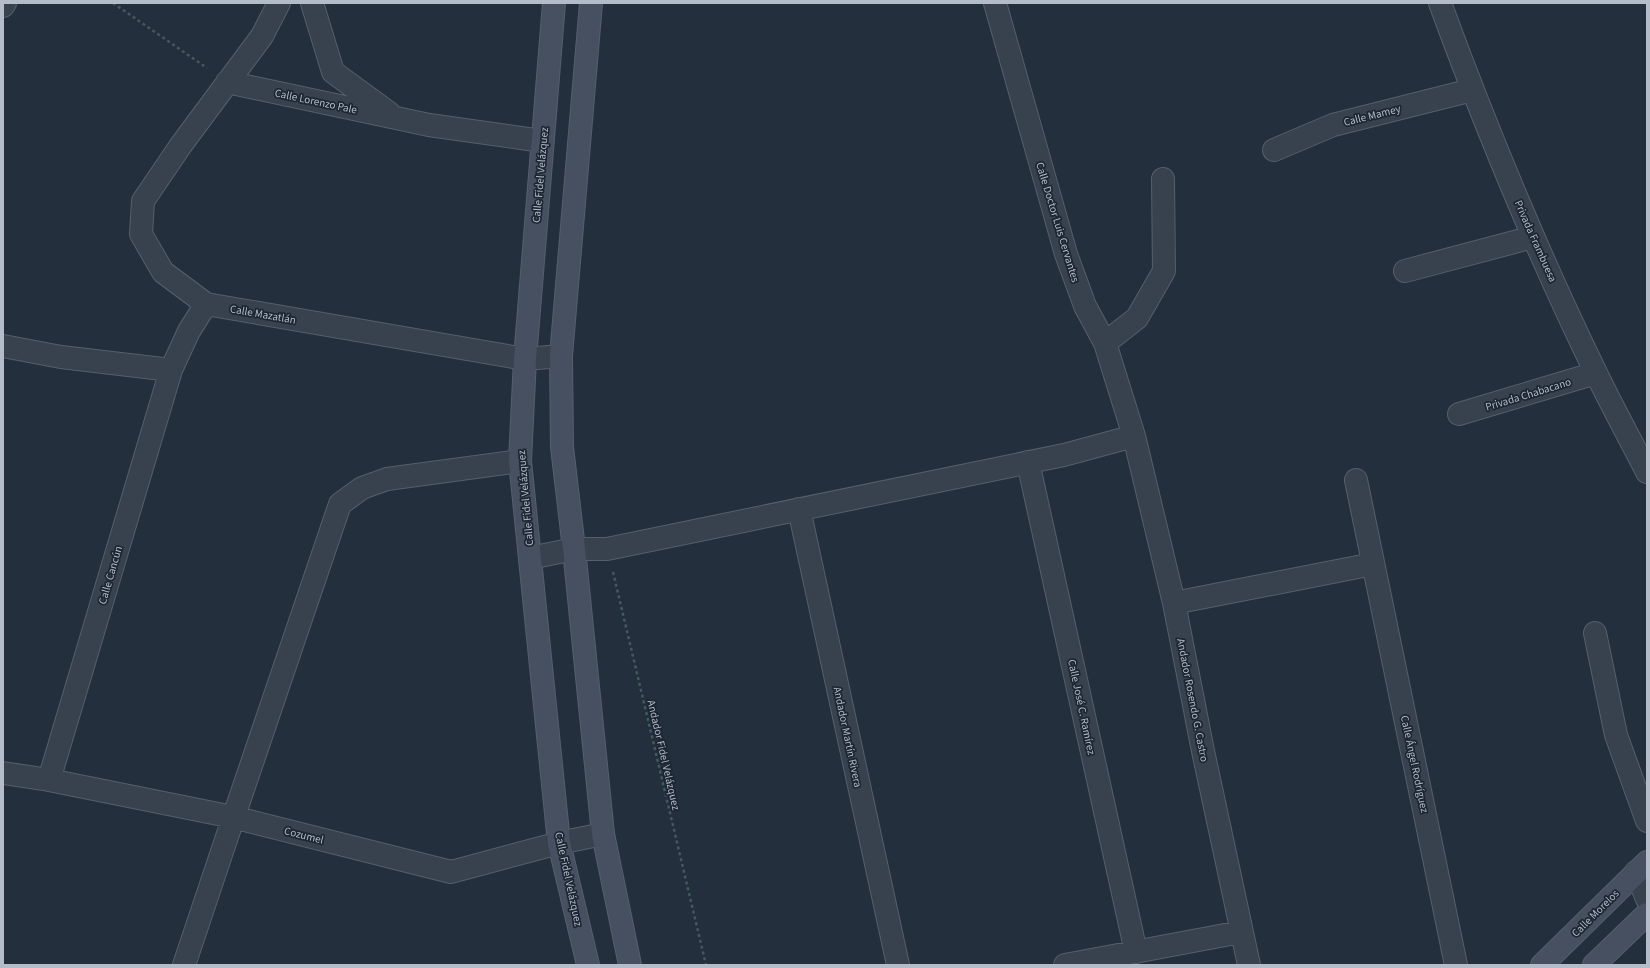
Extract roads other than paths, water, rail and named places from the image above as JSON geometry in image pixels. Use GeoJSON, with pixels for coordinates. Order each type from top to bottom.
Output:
{"type":"FeatureCollection","features":[{"type":"Feature","properties":{"kind":"street"},"geometry":{"type":"LineString","coordinates":[[3,347],[171,370],[189,331],[206,304],[163,272],[141,234],[143,201],[227,82],[262,36],[279,3]]}},
{"type":"Feature","properties":{"kind":"street"},"geometry":{"type":"LineString","coordinates":[[312,3],[334,72],[395,118]]}},
{"type":"Feature","properties":{"kind":"street","name":"Calle Fidel Velázquez"},"geometry":{"type":"LineString","coordinates":[[554,3],[525,359],[520,461],[559,843],[588,965]]}},
{"type":"Feature","properties":{"kind":"street"},"geometry":{"type":"LineString","coordinates":[[591,3],[560,356],[562,447],[603,834],[630,965]]}},
{"type":"Feature","properties":{"kind":"street","name":"Calle Doctor Luis Cervantes"},"geometry":{"type":"LineString","coordinates":[[995,3],[1066,254],[1085,306],[1105,343],[1134,436]]}},
{"type":"Feature","properties":{"kind":"street","name":"Privada Frambuesa"},"geometry":{"type":"LineString","coordinates":[[1440,3],[1472,90],[1533,238],[1596,373],[1647,472]]}},
{"type":"Feature","properties":{"kind":"street","name":"Calle Lorenzo Pale"},"geometry":{"type":"LineString","coordinates":[[227,82],[429,125],[542,141]]}},
{"type":"Feature","properties":{"kind":"street","name":"Calle Mamey"},"geometry":{"type":"LineString","coordinates":[[1274,150],[1333,125],[1472,90]]}},
{"type":"Feature","properties":{"kind":"street"},"geometry":{"type":"LineString","coordinates":[[1105,343],[1137,318],[1164,271],[1163,179]]}},
{"type":"Feature","properties":{"kind":"street"},"geometry":{"type":"LineString","coordinates":[[1405,271],[1533,238]]}},
{"type":"Feature","properties":{"kind":"street","name":"Calle Mazatlán"},"geometry":{"type":"LineString","coordinates":[[206,304],[525,359],[560,356]]}},
{"type":"Feature","properties":{"kind":"street","name":"Calle Cancún"},"geometry":{"type":"LineString","coordinates":[[49,780],[171,370]]}},
{"type":"Feature","properties":{"kind":"street","name":"Privada Chabacano"},"geometry":{"type":"LineString","coordinates":[[1459,414],[1596,373]]}},
{"type":"Feature","properties":{"kind":"street"},"geometry":{"type":"LineString","coordinates":[[530,558],[574,549],[607,549],[799,508],[1064,455],[1134,436]]}},
{"type":"Feature","properties":{"kind":"street","name":"Andador Rosendo G. Castro"},"geometry":{"type":"LineString","coordinates":[[1134,436],[1174,603],[1203,751],[1249,965]]}},
{"type":"Feature","properties":{"kind":"street"},"geometry":{"type":"LineString","coordinates":[[184,965],[233,817],[254,762],[340,504],[362,488],[387,479],[520,461]]}},
{"type":"Feature","properties":{"kind":"street","name":"Calle José C. Ramírez"},"geometry":{"type":"LineString","coordinates":[[1028,462],[1136,952]]}},
{"type":"Feature","properties":{"kind":"street","name":"Calle Ángel Rodríguez"},"geometry":{"type":"LineString","coordinates":[[1356,480],[1456,965]]}},
{"type":"Feature","properties":{"kind":"street","name":"Andador Martín Rivera"},"geometry":{"type":"LineString","coordinates":[[799,508],[898,965]]}},
{"type":"Feature","properties":{"kind":"street"},"geometry":{"type":"LineString","coordinates":[[1174,603],[1373,564]]}},
{"type":"Feature","properties":{"kind":"street"},"geometry":{"type":"LineString","coordinates":[[1595,633],[1616,735],[1647,821]]}},
{"type":"Feature","properties":{"kind":"street","name":"Cozumel"},"geometry":{"type":"LineString","coordinates":[[3,773],[49,780],[233,817],[451,872],[559,843],[603,834]]}},
{"type":"Feature","properties":{"kind":"street"},"geometry":{"type":"LineString","coordinates":[[1642,867],[1647,899]]}},
{"type":"Feature","properties":{"kind":"street","name":"Calle Morelos"},"geometry":{"type":"LineString","coordinates":[[1542,965],[1642,867]]}},
{"type":"Feature","properties":{"kind":"street"},"geometry":{"type":"LineString","coordinates":[[1594,965],[1647,914]]}},
{"type":"Feature","properties":{"kind":"street"},"geometry":{"type":"LineString","coordinates":[[1065,965],[1241,932]]}}]}
